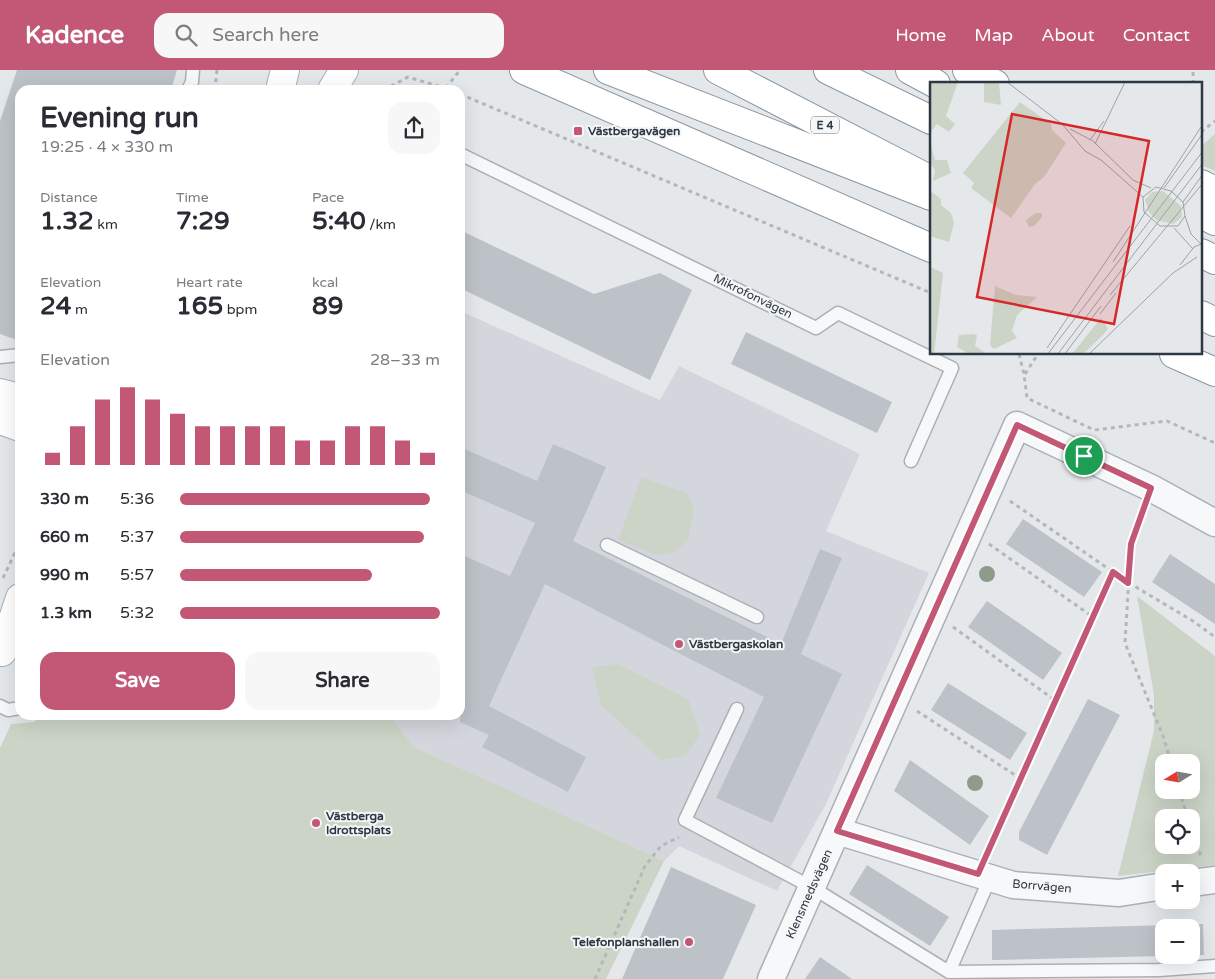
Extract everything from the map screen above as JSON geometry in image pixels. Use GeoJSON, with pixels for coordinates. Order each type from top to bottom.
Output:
{"type":"FeatureCollection","features":[{"type":"Feature","properties":{"kind":"main road"},"geometry":{"type":"LineString","coordinates":[[281,85],[285,70]]}},
{"type":"Feature","properties":{"kind":"main road"},"geometry":{"type":"LineString","coordinates":[[335,85],[344,70]]}},
{"type":"Feature","properties":{"kind":"main road"},"geometry":{"type":"LineString","coordinates":[[524,70],[930,248]]}},
{"type":"Feature","properties":{"kind":"main road"},"geometry":{"type":"LineString","coordinates":[[608,70],[930,196]]}},
{"type":"Feature","properties":{"kind":"main road","name":"E 4"},"geometry":{"type":"LineString","coordinates":[[718,70],[930,179]]}},
{"type":"Feature","properties":{"kind":"main road"},"geometry":{"type":"LineString","coordinates":[[828,70],[930,120]]}},
{"type":"Feature","properties":{"kind":"main road"},"geometry":{"type":"LineString","coordinates":[[910,70],[932,82]]}},
{"type":"Feature","properties":{"kind":"main road"},"geometry":{"type":"LineString","coordinates":[[966,70],[991,82]]}},
{"type":"Feature","properties":{"kind":"main road"},"geometry":{"type":"LineString","coordinates":[[1202,184],[1215,191]]}},
{"type":"Feature","properties":{"kind":"main road"},"geometry":{"type":"LineString","coordinates":[[1202,214],[1215,221]]}},
{"type":"Feature","properties":{"kind":"main road"},"geometry":{"type":"LineString","coordinates":[[1202,254],[1215,260]]}},
{"type":"Feature","properties":{"kind":"main road"},"geometry":{"type":"LineString","coordinates":[[1202,316],[1215,322]]}},
{"type":"Feature","properties":{"kind":"main road"},"geometry":{"type":"LineString","coordinates":[[1176,355],[1215,372]]}},
{"type":"Feature","properties":{"kind":"main road"},"geometry":{"type":"LineString","coordinates":[[0,393],[15,397]]}},
{"type":"Feature","properties":{"kind":"main road"},"geometry":{"type":"LineString","coordinates":[[0,420],[15,425]]}},
{"type":"Feature","properties":{"kind":"main road"},"geometry":{"type":"LineString","coordinates":[[1,654],[15,613]]}},
{"type":"Feature","properties":{"kind":"main road"},"geometry":{"type":"LineString","coordinates":[[1,654],[15,632]]}},
{"type":"Feature","properties":{"kind":"street","name":"Klensmedsvägen"},"geometry":{"type":"LineString","coordinates":[[771,979],[1017,425],[1151,488]]}},
{"type":"Feature","properties":{"kind":"street"},"geometry":{"type":"LineString","coordinates":[[1151,488],[1215,523]]}},
{"type":"Feature","properties":{"kind":"street","name":"Borrvägen"},"geometry":{"type":"LineString","coordinates":[[837,831],[1013,885],[1118,893],[1155,887]]}},
{"type":"Feature","properties":{"kind":"lane"},"geometry":{"type":"LineString","coordinates":[[190,85],[193,70]]}},
{"type":"Feature","properties":{"kind":"lane","name":"Mikrofonvägen"},"geometry":{"type":"LineString","coordinates":[[465,156],[816,328],[838,314],[952,368],[911,461]]}},
{"type":"Feature","properties":{"kind":"lane"},"geometry":{"type":"LineString","coordinates":[[0,357],[15,355]]}},
{"type":"Feature","properties":{"kind":"lane"},"geometry":{"type":"LineString","coordinates":[[607,545],[757,617]]}},
{"type":"Feature","properties":{"kind":"lane"},"geometry":{"type":"LineString","coordinates":[[0,706],[8,710],[15,709]]}},
{"type":"Feature","properties":{"kind":"lane"},"geometry":{"type":"LineString","coordinates":[[737,709],[686,820],[752,858],[813,888],[949,972],[1159,975],[1215,966]]}},
{"type":"Feature","properties":{"kind":"lane"},"geometry":{"type":"LineString","coordinates":[[949,972],[984,876]]}},
{"type":"Feature","properties":{"kind":"path"},"geometry":{"type":"LineString","coordinates":[[216,85],[217,70]]}},
{"type":"Feature","properties":{"kind":"path"},"geometry":{"type":"LineString","coordinates":[[448,85],[460,70]]}},
{"type":"Feature","properties":{"kind":"path"},"geometry":{"type":"LineString","coordinates":[[393,85],[408,77],[436,85]]}},
{"type":"Feature","properties":{"kind":"path"},"geometry":{"type":"LineString","coordinates":[[465,96],[930,292]]}},
{"type":"Feature","properties":{"kind":"path"},"geometry":{"type":"LineString","coordinates":[[1202,131],[1215,121]]}},
{"type":"Feature","properties":{"kind":"path"},"geometry":{"type":"LineString","coordinates":[[1019,355],[1027,398],[1094,430],[1167,421],[1215,442]]}},
{"type":"Feature","properties":{"kind":"path"},"geometry":{"type":"LineString","coordinates":[[1024,374],[1037,355]]}},
{"type":"Feature","properties":{"kind":"path"},"geometry":{"type":"LineString","coordinates":[[989,487],[1128,583],[1193,620],[1215,637]]}},
{"type":"Feature","properties":{"kind":"path"},"geometry":{"type":"LineString","coordinates":[[1151,488],[1131,544],[1125,643],[1169,754]]}},
{"type":"Feature","properties":{"kind":"path"},"geometry":{"type":"LineString","coordinates":[[970,530],[1093,617]]}},
{"type":"Feature","properties":{"kind":"path"},"geometry":{"type":"LineString","coordinates":[[0,584],[15,552]]}},
{"type":"Feature","properties":{"kind":"path"},"geometry":{"type":"LineString","coordinates":[[984,876],[1021,778],[1113,572]]}},
{"type":"Feature","properties":{"kind":"path"},"geometry":{"type":"LineString","coordinates":[[933,613],[1056,702]]}},
{"type":"Feature","properties":{"kind":"path"},"geometry":{"type":"LineString","coordinates":[[896,697],[1021,778]]}},
{"type":"Feature","properties":{"kind":"path"},"geometry":{"type":"LineString","coordinates":[[595,979],[645,866],[661,846],[685,834]]}},
{"type":"Feature","properties":{"kind":"shaded area"},"geometry":{"type":"Polygon","coordinates":[[[1215,134],[1215,171],[1202,165],[1202,145],[1215,134]]]}},
{"type":"Feature","properties":{"kind":"shaded area","name":"Västbergaskolan"},"geometry":{"type":"Polygon","coordinates":[[[465,313],[660,400],[679,366],[860,454],[826,531],[929,573],[826,804],[777,891],[679,846],[664,861],[414,747],[393,720],[465,720],[465,313]]]}},
{"type":"Feature","properties":{"kind":"shaded area"},"geometry":{"type":"Polygon","coordinates":[[[641,477],[687,493],[694,509],[688,539],[676,551],[657,555],[618,540],[641,477]]]}},
{"type":"Feature","properties":{"kind":"shaded area"},"geometry":{"type":"Polygon","coordinates":[[[1137,596],[1215,656],[1215,865],[1200,867],[1200,864],[1155,864],[1155,872],[1118,876],[1154,731],[1154,695],[1137,596]]]}},
{"type":"Feature","properties":{"kind":"shaded area"},"geometry":{"type":"Polygon","coordinates":[[[618,664],[688,699],[700,735],[686,755],[661,760],[601,705],[592,667],[618,664]]]}},
{"type":"Feature","properties":{"kind":"shaded area","name":"Västberga Idrottsplats"},"geometry":{"type":"Polygon","coordinates":[[[37,720],[393,720],[414,747],[664,861],[606,979],[0,979],[0,748],[11,724],[34,722],[37,720]]]}},
{"type":"Feature","properties":{"kind":"building"},"geometry":{"type":"Polygon","coordinates":[[[17,70],[177,70],[172,85],[15,85],[15,339],[0,334],[0,121],[17,70]]]}},
{"type":"Feature","properties":{"kind":"building"},"geometry":{"type":"Polygon","coordinates":[[[465,232],[594,294],[660,273],[692,290],[650,380],[465,290],[465,232]]]}},
{"type":"Feature","properties":{"kind":"building"},"geometry":{"type":"Polygon","coordinates":[[[746,332],[892,402],[877,433],[731,364],[746,332]]]}},
{"type":"Feature","properties":{"kind":"building"},"geometry":{"type":"Polygon","coordinates":[[[553,444],[606,467],[573,541],[781,644],[820,549],[842,558],[801,654],[842,674],[772,823],[716,798],[764,697],[545,584],[489,706],[586,757],[568,792],[482,747],[489,735],[460,722],[460,720],[465,720],[465,556],[510,576],[535,523],[465,492],[465,449],[537,481],[553,444]]]}},
{"type":"Feature","properties":{"kind":"building"},"geometry":{"type":"Polygon","coordinates":[[[1023,519],[1102,572],[1084,597],[1006,544],[1023,519]]]}},
{"type":"Feature","properties":{"kind":"building"},"geometry":{"type":"Polygon","coordinates":[[[1170,554],[1215,584],[1215,624],[1152,582],[1170,554]]]}},
{"type":"Feature","properties":{"kind":"building"},"geometry":{"type":"Polygon","coordinates":[[[987,601],[1062,653],[1043,680],[968,627],[987,601]]]}},
{"type":"Feature","properties":{"kind":"building"},"geometry":{"type":"Polygon","coordinates":[[[948,683],[1027,733],[1010,760],[931,710],[948,683]]]}},
{"type":"Feature","properties":{"kind":"building"},"geometry":{"type":"Polygon","coordinates":[[[1088,699],[1120,715],[1047,855],[1019,840],[1019,832],[1088,699]]]}},
{"type":"Feature","properties":{"kind":"building"},"geometry":{"type":"Polygon","coordinates":[[[910,760],[989,816],[970,845],[894,791],[910,760]]]}},
{"type":"Feature","properties":{"kind":"building"},"geometry":{"type":"Polygon","coordinates":[[[867,865],[949,917],[930,946],[849,894],[867,865]]]}},
{"type":"Feature","properties":{"kind":"building","name":"Telefonplanshallen"},"geometry":{"type":"Polygon","coordinates":[[[671,867],[756,905],[723,979],[622,979],[671,867]]]}},
{"type":"Feature","properties":{"kind":"building"},"geometry":{"type":"Polygon","coordinates":[[[1200,924],[1203,924],[1204,955],[1200,955],[1200,924]]]}},
{"type":"Feature","properties":{"kind":"building"},"geometry":{"type":"Polygon","coordinates":[[[1155,925],[1155,956],[992,960],[992,930],[1155,925]]]}},
{"type":"Feature","properties":{"kind":"building"},"geometry":{"type":"Polygon","coordinates":[[[820,957],[852,979],[805,979],[820,957]]]}},
{"type":"Feature","properties":{"kind":"place","name":"Västbergavägen"},"geometry":{"type":"Point","coordinates":[578,131]}},
{"type":"Feature","properties":{"kind":"place","name":"Västbergaskolan"},"geometry":{"type":"Point","coordinates":[679,644]}},
{"type":"Feature","properties":{"kind":"place","name":"Västberga Idrottsplats"},"geometry":{"type":"Point","coordinates":[316,823]}},
{"type":"Feature","properties":{"kind":"place","name":"Telefonplanshallen"},"geometry":{"type":"Point","coordinates":[689,942]}},
{"type":"Feature","properties":{"kind":"route"},"geometry":{"type":"LineString","coordinates":[[1017,425],[1084,456],[1151,488],[1131,544],[1128,583],[1113,572],[978,874],[837,831],[1017,425]]}}]}
